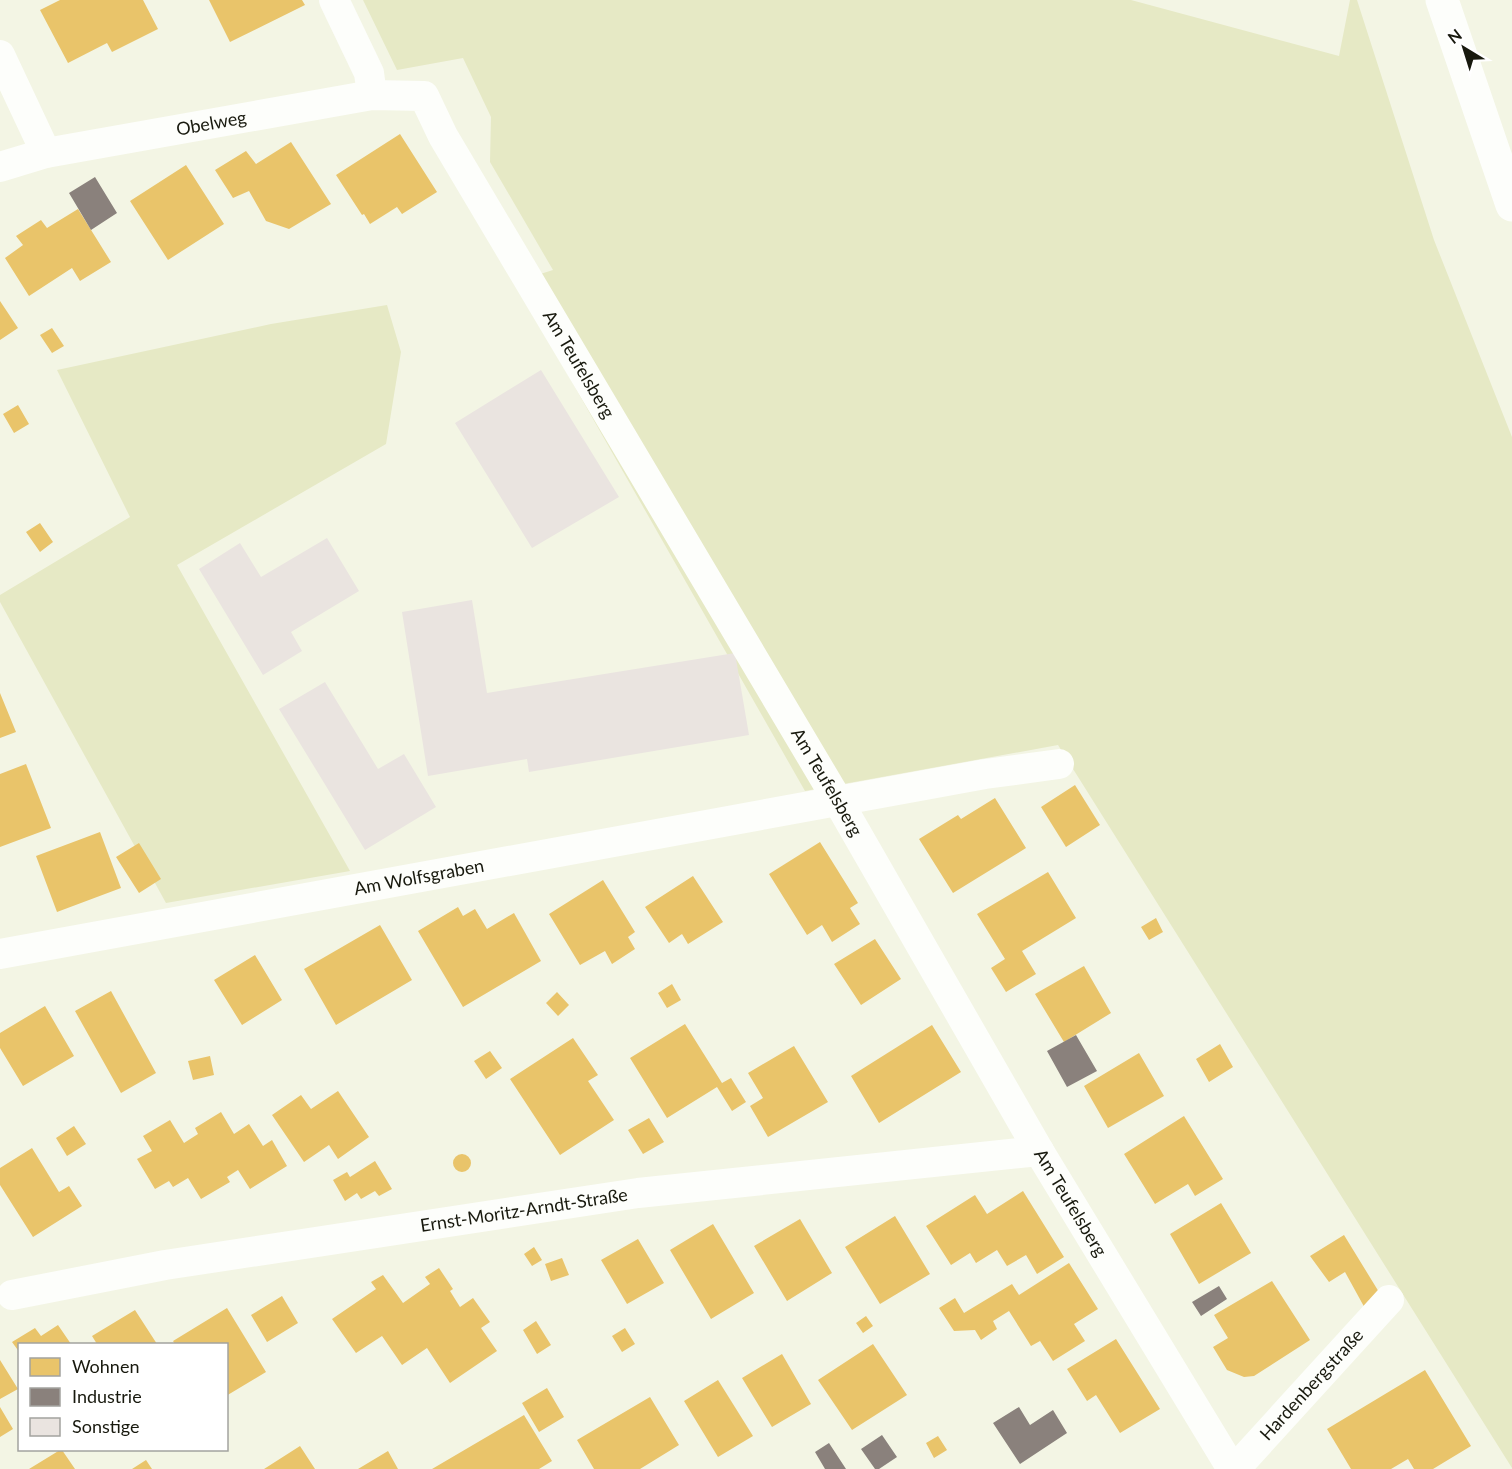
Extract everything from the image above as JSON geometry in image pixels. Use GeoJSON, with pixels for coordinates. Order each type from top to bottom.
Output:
{"type":"FeatureCollection","features":[{"type":"Feature","properties":{"kind":"highway"},"geometry":{"type":"LineString","coordinates":[[1442,0],[1512,205]]}},
{"type":"Feature","properties":{"kind":"street"},"geometry":{"type":"LineString","coordinates":[[334,0],[369,73],[372,95]]}},
{"type":"Feature","properties":{"kind":"street"},"geometry":{"type":"LineString","coordinates":[[0,55],[46,153]]}},
{"type":"Feature","properties":{"kind":"street","name":"Obelweg"},"geometry":{"type":"LineString","coordinates":[[0,167],[46,153],[372,95],[424,96]]}},
{"type":"Feature","properties":{"kind":"street","name":"Am Teufelsberg"},"geometry":{"type":"LineString","coordinates":[[424,96],[449,146],[838,801],[1039,1151],[1234,1469]]}},
{"type":"Feature","properties":{"kind":"street","name":"Am Wolfsgraben"},"geometry":{"type":"LineString","coordinates":[[0,954],[985,774],[1059,764]]}},
{"type":"Feature","properties":{"kind":"street","name":"Ernst-Moritz-Arndt-Straße"},"geometry":{"type":"LineString","coordinates":[[12,1296],[165,1265],[638,1193],[1039,1151]]}},
{"type":"Feature","properties":{"kind":"street","name":"Hardenbergstraße"},"geometry":{"type":"LineString","coordinates":[[1234,1469],[1389,1300]]}},
{"type":"Feature","properties":{"kind":"green space"},"geometry":{"type":"Polygon","coordinates":[[[363,0],[1131,0],[1339,56],[1350,0],[1357,0],[1434,240],[1512,437],[1512,1468],[1058,745],[805,791],[515,282],[553,270],[490,162],[491,117],[463,58],[397,70],[363,0]]]}},
{"type":"Feature","properties":{"kind":"green space"},"geometry":{"type":"Polygon","coordinates":[[[387,305],[401,352],[386,444],[177,565],[350,871],[166,903],[0,602],[0,595],[130,517],[57,370],[271,324],[387,305]]]}},
{"type":"Feature","properties":{"kind":"building: Wohnen"},"geometry":{"type":"Polygon","coordinates":[[[60,0],[143,0],[158,29],[112,52],[107,43],[68,63],[40,10],[60,0]]]}},
{"type":"Feature","properties":{"kind":"building: Wohnen"},"geometry":{"type":"Polygon","coordinates":[[[209,0],[302,0],[305,5],[230,42],[209,0]]]}},
{"type":"Feature","properties":{"kind":"building: Wohnen"},"geometry":{"type":"Polygon","coordinates":[[[400,134],[437,192],[402,214],[397,207],[370,224],[336,175],[400,134]]]}},
{"type":"Feature","properties":{"kind":"building: Wohnen"},"geometry":{"type":"Polygon","coordinates":[[[291,142],[331,204],[289,229],[266,221],[249,191],[233,198],[215,170],[246,151],[256,164],[291,142]]]}},
{"type":"Feature","properties":{"kind":"building: Wohnen"},"geometry":{"type":"Polygon","coordinates":[[[186,165],[224,224],[168,260],[130,201],[186,165]]]}},
{"type":"Feature","properties":{"kind":"building: Wohnen"},"geometry":{"type":"Polygon","coordinates":[[[78,209],[111,262],[80,281],[72,268],[29,296],[5,258],[23,245],[16,236],[41,220],[47,228],[78,209]]]}},
{"type":"Feature","properties":{"kind":"building: Wohnen"},"geometry":{"type":"Polygon","coordinates":[[[0,301],[18,328],[0,340],[0,301]]]}},
{"type":"Feature","properties":{"kind":"building: Wohnen"},"geometry":{"type":"Polygon","coordinates":[[[52,328],[64,346],[52,353],[40,335],[52,328]]]}},
{"type":"Feature","properties":{"kind":"building: Wohnen"},"geometry":{"type":"Polygon","coordinates":[[[18,405],[29,424],[14,433],[3,414],[18,405]]]}},
{"type":"Feature","properties":{"kind":"building: Wohnen"},"geometry":{"type":"Polygon","coordinates":[[[40,523],[53,542],[40,552],[26,532],[40,523]]]}},
{"type":"Feature","properties":{"kind":"building: Wohnen"},"geometry":{"type":"Polygon","coordinates":[[[0,693],[16,732],[0,738],[0,693]]]}},
{"type":"Feature","properties":{"kind":"building: Wohnen"},"geometry":{"type":"Polygon","coordinates":[[[26,764],[51,828],[0,847],[0,774],[26,764]]]}},
{"type":"Feature","properties":{"kind":"building: Wohnen"},"geometry":{"type":"Polygon","coordinates":[[[1075,785],[1100,825],[1066,847],[1041,807],[1075,785]]]}},
{"type":"Feature","properties":{"kind":"building: Wohnen"},"geometry":{"type":"Polygon","coordinates":[[[995,798],[1026,848],[953,893],[919,839],[958,815],[961,819],[995,798]]]}},
{"type":"Feature","properties":{"kind":"building: Wohnen"},"geometry":{"type":"Polygon","coordinates":[[[100,832],[121,888],[57,912],[36,856],[100,832]]]}},
{"type":"Feature","properties":{"kind":"building: Wohnen"},"geometry":{"type":"Polygon","coordinates":[[[820,842],[858,903],[850,908],[860,924],[832,942],[822,925],[807,935],[769,874],[820,842]]]}},
{"type":"Feature","properties":{"kind":"building: Wohnen"},"geometry":{"type":"Polygon","coordinates":[[[139,843],[161,879],[139,893],[116,857],[139,843]]]}},
{"type":"Feature","properties":{"kind":"building: Wohnen"},"geometry":{"type":"Polygon","coordinates":[[[1048,872],[1076,918],[1022,951],[1036,974],[1006,992],[991,968],[1005,959],[977,914],[1048,872]]]}},
{"type":"Feature","properties":{"kind":"building: Wohnen"},"geometry":{"type":"Polygon","coordinates":[[[693,876],[723,922],[688,944],[682,934],[669,943],[645,907],[693,876]]]}},
{"type":"Feature","properties":{"kind":"building: Wohnen"},"geometry":{"type":"Polygon","coordinates":[[[603,880],[635,932],[628,937],[635,949],[612,964],[605,951],[580,965],[549,914],[603,880]]]}},
{"type":"Feature","properties":{"kind":"building: Wohnen"},"geometry":{"type":"Polygon","coordinates":[[[458,907],[463,916],[475,909],[487,929],[514,913],[541,961],[463,1007],[418,931],[458,907]]]}},
{"type":"Feature","properties":{"kind":"building: Wohnen"},"geometry":{"type":"Polygon","coordinates":[[[1156,918],[1163,932],[1149,940],[1141,927],[1156,918]]]}},
{"type":"Feature","properties":{"kind":"building: Wohnen"},"geometry":{"type":"Polygon","coordinates":[[[380,925],[412,980],[336,1025],[304,969],[380,925]]]}},
{"type":"Feature","properties":{"kind":"building: Wohnen"},"geometry":{"type":"Polygon","coordinates":[[[875,939],[901,979],[861,1005],[834,964],[875,939]]]}},
{"type":"Feature","properties":{"kind":"building: Wohnen"},"geometry":{"type":"Polygon","coordinates":[[[255,955],[282,1000],[242,1025],[214,980],[255,955]]]}},
{"type":"Feature","properties":{"kind":"building: Wohnen"},"geometry":{"type":"Polygon","coordinates":[[[1084,966],[1111,1013],[1064,1042],[1035,994],[1084,966]]]}},
{"type":"Feature","properties":{"kind":"building: Wohnen"},"geometry":{"type":"Polygon","coordinates":[[[672,984],[681,1000],[667,1008],[658,993],[672,984]]]}},
{"type":"Feature","properties":{"kind":"building: Wohnen"},"geometry":{"type":"Polygon","coordinates":[[[111,991],[156,1073],[121,1093],[75,1011],[111,991]]]}},
{"type":"Feature","properties":{"kind":"building: Wohnen"},"geometry":{"type":"Polygon","coordinates":[[[557,992],[569,1005],[558,1016],[546,1003],[557,992]]]}},
{"type":"Feature","properties":{"kind":"building: Wohnen"},"geometry":{"type":"Polygon","coordinates":[[[45,1006],[74,1056],[23,1086],[0,1048],[0,1033],[45,1006]]]}},
{"type":"Feature","properties":{"kind":"building: Wohnen"},"geometry":{"type":"Polygon","coordinates":[[[685,1024],[722,1083],[731,1078],[746,1102],[732,1111],[717,1087],[667,1118],[630,1058],[685,1024]]]}},
{"type":"Feature","properties":{"kind":"building: Wohnen"},"geometry":{"type":"Polygon","coordinates":[[[932,1025],[961,1072],[879,1123],[851,1076],[932,1025]]]}},
{"type":"Feature","properties":{"kind":"building: Wohnen"},"geometry":{"type":"Polygon","coordinates":[[[573,1038],[598,1075],[588,1081],[614,1120],[560,1155],[510,1079],[573,1038]]]}},
{"type":"Feature","properties":{"kind":"building: Wohnen"},"geometry":{"type":"Polygon","coordinates":[[[1220,1044],[1233,1067],[1209,1082],[1196,1059],[1220,1044]]]}},
{"type":"Feature","properties":{"kind":"building: Wohnen"},"geometry":{"type":"Polygon","coordinates":[[[794,1046],[828,1102],[768,1137],[750,1106],[763,1098],[748,1073],[794,1046]]]}},
{"type":"Feature","properties":{"kind":"building: Wohnen"},"geometry":{"type":"Polygon","coordinates":[[[490,1051],[502,1068],[486,1079],[474,1061],[490,1051]]]}},
{"type":"Feature","properties":{"kind":"building: Wohnen"},"geometry":{"type":"Polygon","coordinates":[[[1139,1053],[1164,1096],[1108,1128],[1084,1086],[1139,1053]]]}},
{"type":"Feature","properties":{"kind":"building: Wohnen"},"geometry":{"type":"Polygon","coordinates":[[[210,1056],[214,1075],[193,1080],[188,1061],[210,1056]]]}},
{"type":"Feature","properties":{"kind":"building: Wohnen"},"geometry":{"type":"Polygon","coordinates":[[[338,1091],[369,1137],[338,1159],[329,1145],[304,1162],[272,1115],[301,1095],[311,1109],[338,1091]]]}},
{"type":"Feature","properties":{"kind":"building: Wohnen"},"geometry":{"type":"Polygon","coordinates":[[[221,1112],[234,1134],[249,1124],[263,1146],[272,1140],[287,1166],[250,1189],[238,1170],[227,1177],[230,1182],[201,1199],[188,1178],[173,1187],[169,1181],[155,1189],[137,1159],[152,1151],[143,1136],[170,1120],[184,1143],[198,1134],[195,1128],[221,1112]]]}},
{"type":"Feature","properties":{"kind":"building: Wohnen"},"geometry":{"type":"Polygon","coordinates":[[[1184,1116],[1223,1179],[1195,1196],[1188,1184],[1155,1204],[1124,1154],[1184,1116]]]}},
{"type":"Feature","properties":{"kind":"building: Wohnen"},"geometry":{"type":"Polygon","coordinates":[[[649,1118],[664,1142],[643,1154],[628,1130],[649,1118]]]}},
{"type":"Feature","properties":{"kind":"building: Wohnen"},"geometry":{"type":"Polygon","coordinates":[[[74,1126],[86,1144],[67,1156],[56,1138],[74,1126]]]}},
{"type":"Feature","properties":{"kind":"building: Wohnen"},"geometry":{"type":"Polygon","coordinates":[[[32,1148],[59,1192],[69,1186],[82,1206],[33,1237],[0,1185],[0,1168],[32,1148]]]}},
{"type":"Feature","properties":{"kind":"building: Wohnen"},"geometry":{"type":"Polygon","coordinates":[[[458,1154],[466,1154],[471,1159],[469,1170],[458,1172],[453,1167],[453,1159],[458,1154]]]}},
{"type":"Feature","properties":{"kind":"building: Wohnen"},"geometry":{"type":"Polygon","coordinates":[[[375,1161],[392,1189],[379,1196],[375,1191],[361,1199],[357,1193],[345,1201],[333,1180],[347,1172],[350,1177],[375,1161]]]}},
{"type":"Feature","properties":{"kind":"building: Wohnen"},"geometry":{"type":"Polygon","coordinates":[[[1023,1191],[1064,1257],[1037,1274],[1026,1255],[1007,1266],[997,1250],[976,1263],[970,1253],[951,1265],[926,1226],[975,1195],[987,1214],[1023,1191]]]}},
{"type":"Feature","properties":{"kind":"building: Wohnen"},"geometry":{"type":"Polygon","coordinates":[[[1221,1203],[1251,1253],[1199,1284],[1170,1234],[1221,1203]]]}},
{"type":"Feature","properties":{"kind":"building: Wohnen"},"geometry":{"type":"Polygon","coordinates":[[[895,1216],[930,1274],[880,1304],[845,1247],[895,1216]]]}},
{"type":"Feature","properties":{"kind":"building: Wohnen"},"geometry":{"type":"Polygon","coordinates":[[[800,1219],[832,1273],[787,1301],[754,1246],[800,1219]]]}},
{"type":"Feature","properties":{"kind":"building: Wohnen"},"geometry":{"type":"Polygon","coordinates":[[[713,1224],[754,1293],[711,1319],[670,1250],[713,1224]]]}},
{"type":"Feature","properties":{"kind":"building: Wohnen"},"geometry":{"type":"Polygon","coordinates":[[[1344,1235],[1382,1297],[1367,1312],[1345,1272],[1329,1282],[1310,1256],[1344,1235]]]}},
{"type":"Feature","properties":{"kind":"building: Wohnen"},"geometry":{"type":"Polygon","coordinates":[[[638,1239],[664,1283],[627,1304],[601,1260],[638,1239]]]}},
{"type":"Feature","properties":{"kind":"building: Wohnen"},"geometry":{"type":"Polygon","coordinates":[[[534,1247],[542,1260],[532,1266],[524,1254],[534,1247]]]}},
{"type":"Feature","properties":{"kind":"building: Wohnen"},"geometry":{"type":"Polygon","coordinates":[[[562,1258],[569,1275],[551,1281],[545,1264],[562,1258]]]}},
{"type":"Feature","properties":{"kind":"building: Wohnen"},"geometry":{"type":"Polygon","coordinates":[[[1069,1263],[1098,1309],[1074,1324],[1085,1341],[1053,1361],[1040,1341],[1031,1346],[1009,1311],[993,1321],[997,1329],[981,1340],[975,1330],[954,1331],[939,1308],[955,1298],[964,1313],[1012,1284],[1019,1295],[1069,1263]]]}},
{"type":"Feature","properties":{"kind":"building: Wohnen"},"geometry":{"type":"Polygon","coordinates":[[[439,1268],[453,1289],[450,1291],[460,1307],[473,1298],[490,1322],[481,1328],[497,1351],[450,1383],[427,1348],[402,1365],[382,1336],[356,1353],[332,1319],[376,1289],[371,1282],[383,1275],[403,1303],[430,1284],[425,1277],[439,1268]]]}},
{"type":"Feature","properties":{"kind":"building: Wohnen"},"geometry":{"type":"Polygon","coordinates":[[[1272,1281],[1310,1340],[1254,1376],[1244,1377],[1227,1370],[1213,1347],[1228,1338],[1214,1315],[1272,1281]]]}},
{"type":"Feature","properties":{"kind":"building: Wohnen"},"geometry":{"type":"Polygon","coordinates":[[[282,1296],[298,1323],[267,1342],[251,1315],[282,1296]]]}},
{"type":"Feature","properties":{"kind":"building: Wohnen"},"geometry":{"type":"Polygon","coordinates":[[[227,1308],[266,1372],[228,1395],[228,1343],[174,1343],[173,1341],[227,1308]]]}},
{"type":"Feature","properties":{"kind":"building: Wohnen"},"geometry":{"type":"Polygon","coordinates":[[[135,1310],[156,1343],[96,1343],[92,1336],[135,1310]]]}},
{"type":"Feature","properties":{"kind":"building: Wohnen"},"geometry":{"type":"Polygon","coordinates":[[[866,1316],[873,1326],[863,1333],[856,1323],[866,1316]]]}},
{"type":"Feature","properties":{"kind":"building: Wohnen"},"geometry":{"type":"Polygon","coordinates":[[[536,1321],[551,1345],[537,1354],[523,1330],[536,1321]]]}},
{"type":"Feature","properties":{"kind":"building: Wohnen"},"geometry":{"type":"Polygon","coordinates":[[[58,1325],[70,1343],[18,1343],[18,1350],[12,1342],[35,1328],[41,1336],[58,1325]]]}},
{"type":"Feature","properties":{"kind":"building: Wohnen"},"geometry":{"type":"Polygon","coordinates":[[[625,1328],[635,1344],[622,1352],[612,1336],[625,1328]]]}},
{"type":"Feature","properties":{"kind":"building: Wohnen"},"geometry":{"type":"Polygon","coordinates":[[[1116,1339],[1160,1409],[1120,1433],[1096,1395],[1087,1401],[1067,1369],[1116,1339]]]}},
{"type":"Feature","properties":{"kind":"building: Wohnen"},"geometry":{"type":"Polygon","coordinates":[[[873,1344],[907,1395],[852,1430],[818,1380],[873,1344]]]}},
{"type":"Feature","properties":{"kind":"building: Wohnen"},"geometry":{"type":"Polygon","coordinates":[[[782,1354],[811,1404],[772,1427],[742,1378],[782,1354]]]}},
{"type":"Feature","properties":{"kind":"building: Wohnen"},"geometry":{"type":"Polygon","coordinates":[[[0,1360],[18,1389],[0,1399],[0,1360]]]}},
{"type":"Feature","properties":{"kind":"building: Wohnen"},"geometry":{"type":"Polygon","coordinates":[[[1425,1370],[1471,1446],[1433,1469],[1414,1469],[1408,1459],[1391,1469],[1351,1469],[1327,1429],[1425,1370]]]}},
{"type":"Feature","properties":{"kind":"building: Wohnen"},"geometry":{"type":"Polygon","coordinates":[[[718,1380],[753,1436],[718,1457],[684,1401],[718,1380]]]}},
{"type":"Feature","properties":{"kind":"building: Wohnen"},"geometry":{"type":"Polygon","coordinates":[[[547,1388],[564,1417],[539,1432],[522,1403],[547,1388]]]}},
{"type":"Feature","properties":{"kind":"building: Wohnen"},"geometry":{"type":"Polygon","coordinates":[[[650,1397],[679,1445],[640,1469],[594,1469],[577,1440],[650,1397]]]}},
{"type":"Feature","properties":{"kind":"building: Wohnen"},"geometry":{"type":"Polygon","coordinates":[[[0,1407],[13,1429],[0,1437],[0,1407]]]}},
{"type":"Feature","properties":{"kind":"building: Wohnen"},"geometry":{"type":"Polygon","coordinates":[[[524,1415],[552,1461],[539,1469],[432,1469],[524,1415]]]}},
{"type":"Feature","properties":{"kind":"building: Wohnen"},"geometry":{"type":"Polygon","coordinates":[[[938,1436],[947,1450],[934,1458],[926,1443],[938,1436]]]}},
{"type":"Feature","properties":{"kind":"building: Wohnen"},"geometry":{"type":"Polygon","coordinates":[[[300,1446],[315,1469],[264,1469],[300,1446]]]}},
{"type":"Feature","properties":{"kind":"building: Wohnen"},"geometry":{"type":"Polygon","coordinates":[[[58,1451],[63,1451],[75,1469],[29,1469],[58,1451]]]}},
{"type":"Feature","properties":{"kind":"building: Wohnen"},"geometry":{"type":"Polygon","coordinates":[[[388,1451],[398,1469],[358,1469],[388,1451]]]}},
{"type":"Feature","properties":{"kind":"building: Wohnen"},"geometry":{"type":"Polygon","coordinates":[[[146,1460],[152,1469],[132,1469],[146,1460]]]}},
{"type":"Feature","properties":{"kind":"building: Industrie"},"geometry":{"type":"Polygon","coordinates":[[[95,177],[117,213],[91,230],[69,193],[95,177]]]}},
{"type":"Feature","properties":{"kind":"building: Industrie"},"geometry":{"type":"Polygon","coordinates":[[[1076,1035],[1097,1071],[1067,1087],[1047,1051],[1076,1035]]]}},
{"type":"Feature","properties":{"kind":"building: Industrie"},"geometry":{"type":"Polygon","coordinates":[[[1219,1286],[1227,1299],[1201,1316],[1192,1302],[1219,1286]]]}},
{"type":"Feature","properties":{"kind":"building: Industrie"},"geometry":{"type":"Polygon","coordinates":[[[1019,1407],[1030,1425],[1053,1410],[1067,1433],[1020,1464],[993,1423],[1019,1407]]]}},
{"type":"Feature","properties":{"kind":"building: Industrie"},"geometry":{"type":"Polygon","coordinates":[[[882,1435],[897,1457],[879,1469],[875,1469],[861,1449],[882,1435]]]}},
{"type":"Feature","properties":{"kind":"building: Industrie"},"geometry":{"type":"Polygon","coordinates":[[[829,1443],[846,1469],[825,1469],[815,1452],[829,1443]]]}},
{"type":"Feature","properties":{"kind":"building: Sonstige"},"geometry":{"type":"Polygon","coordinates":[[[541,370],[619,497],[532,548],[455,423],[541,370]]]}},
{"type":"Feature","properties":{"kind":"building: Sonstige"},"geometry":{"type":"Polygon","coordinates":[[[327,538],[359,591],[291,632],[302,651],[263,675],[199,569],[240,543],[261,577],[327,538]]]}},
{"type":"Feature","properties":{"kind":"building: Sonstige"},"geometry":{"type":"Polygon","coordinates":[[[472,600],[487,693],[735,653],[749,735],[529,772],[527,759],[428,776],[402,612],[472,600]]]}},
{"type":"Feature","properties":{"kind":"building: Sonstige"},"geometry":{"type":"Polygon","coordinates":[[[325,682],[378,769],[404,754],[436,807],[365,850],[279,709],[325,682]]]}}]}
